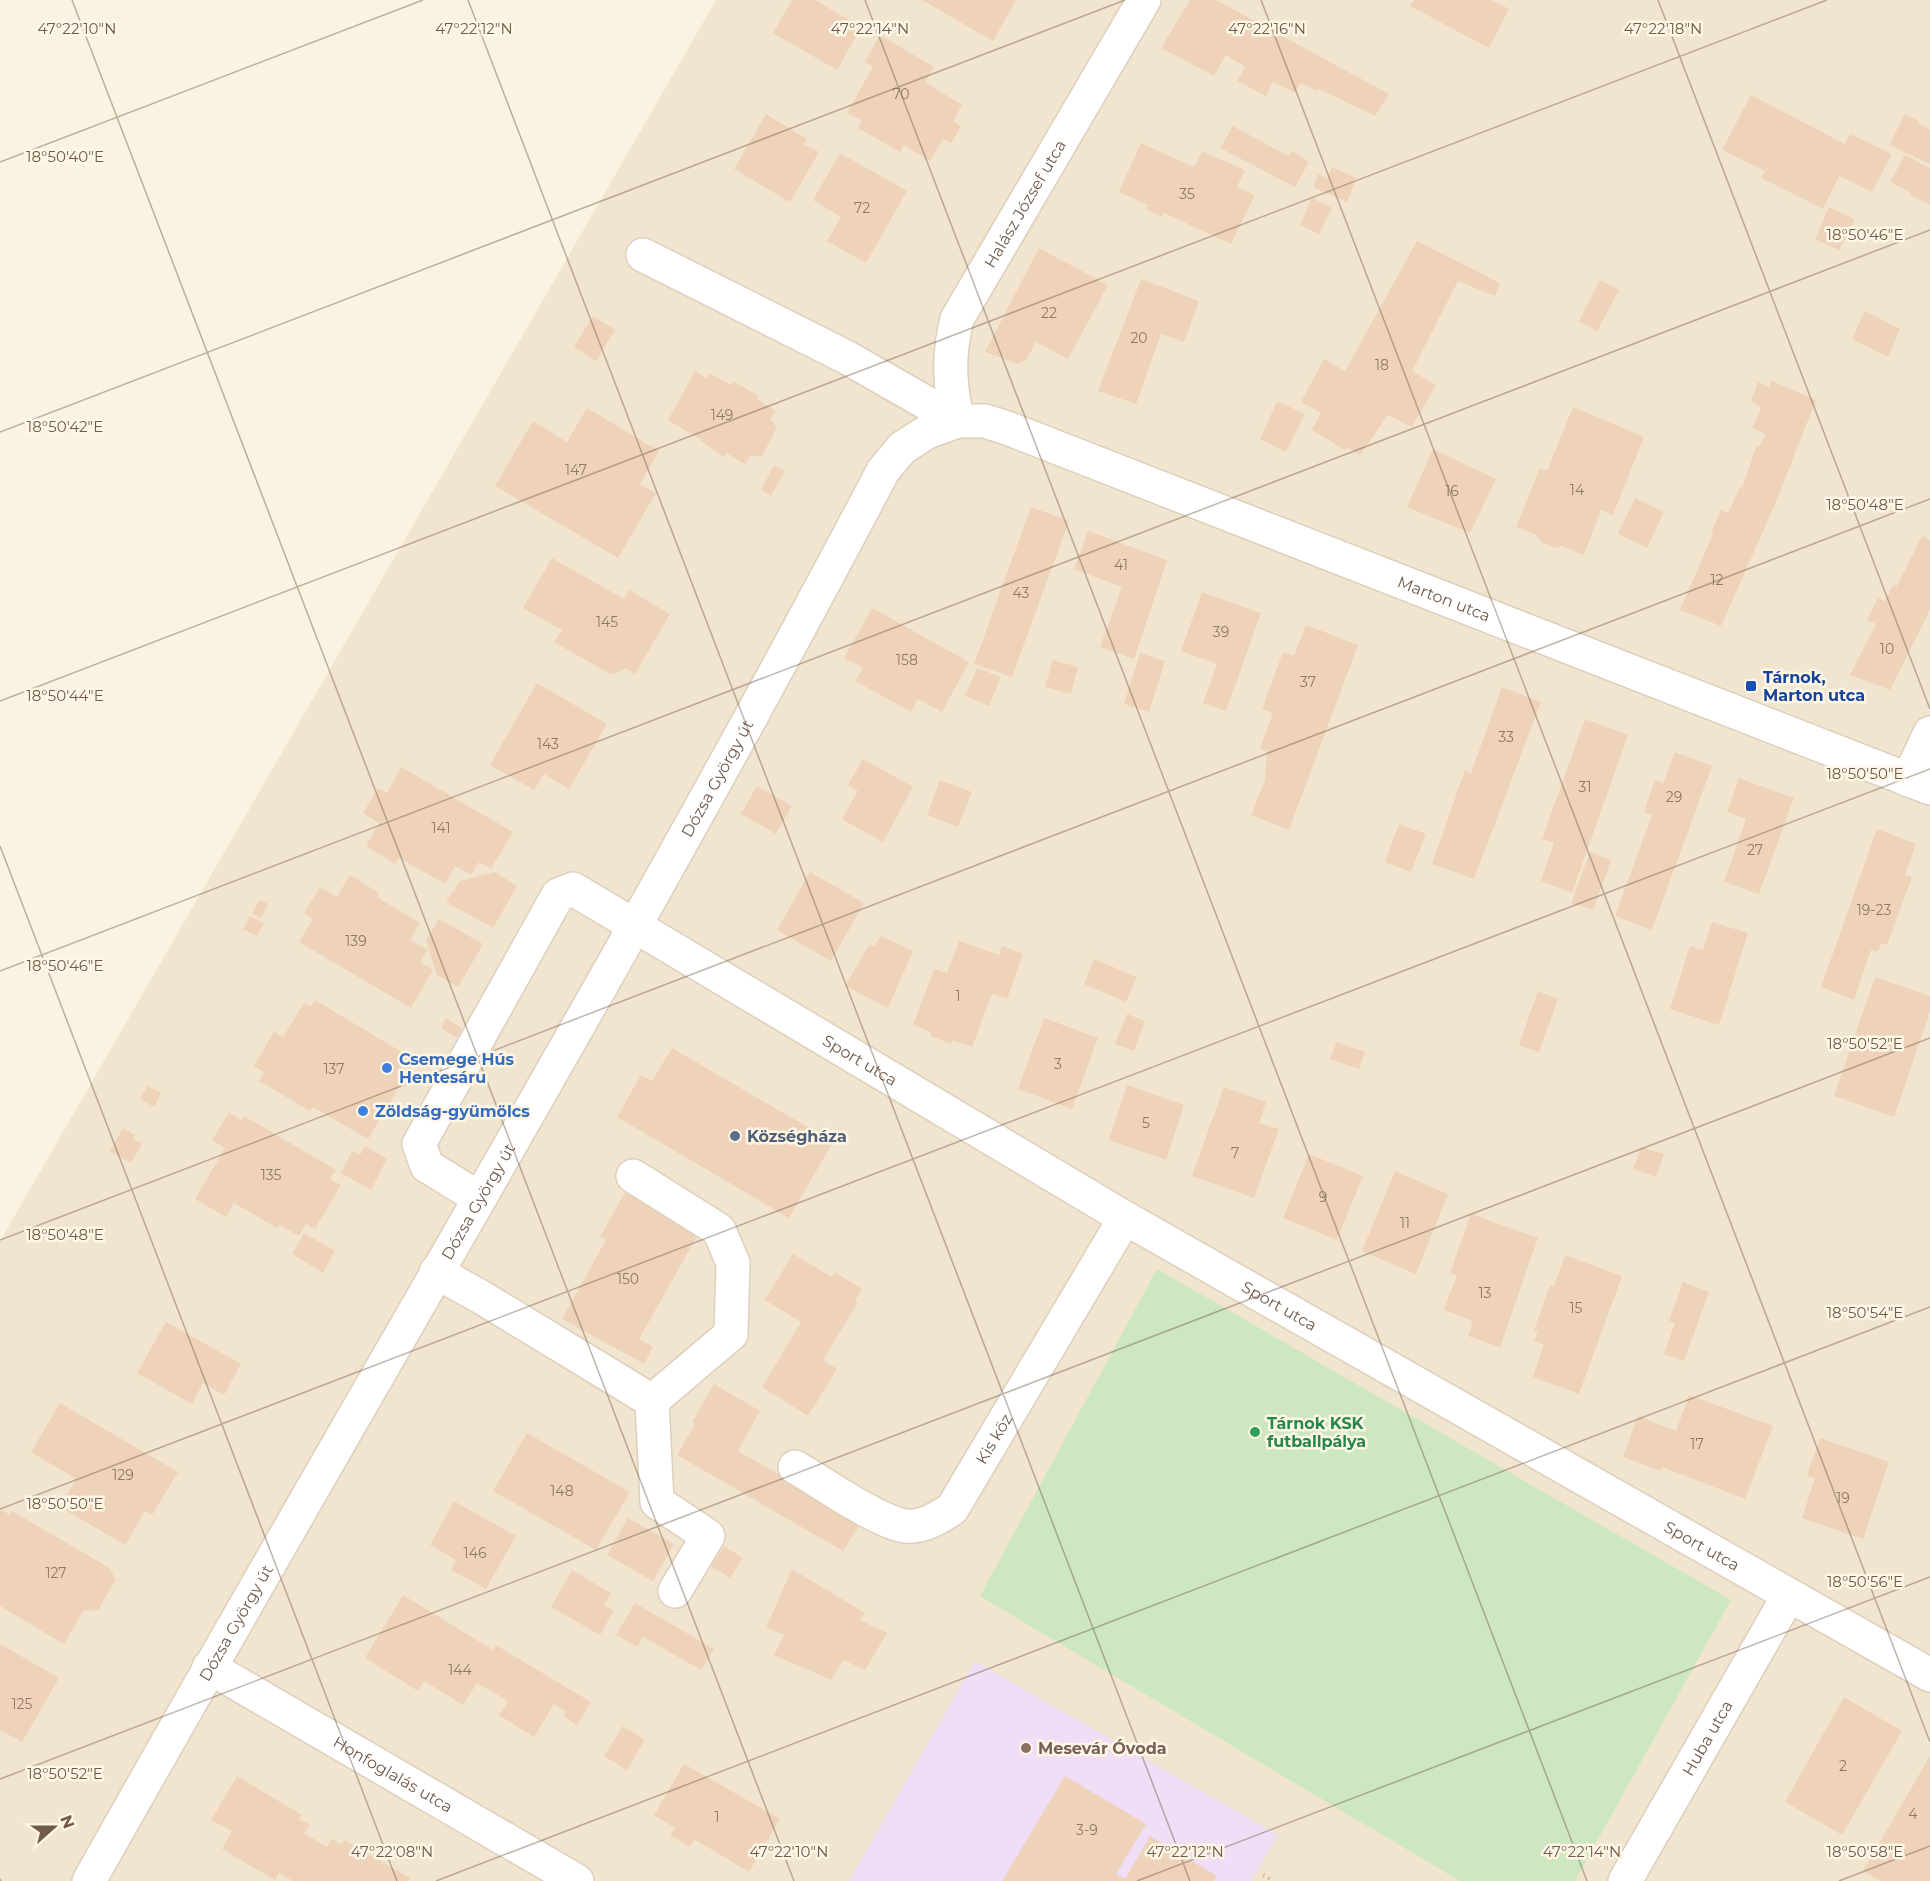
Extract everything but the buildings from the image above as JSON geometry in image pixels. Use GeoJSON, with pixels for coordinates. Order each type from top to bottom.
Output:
{"type":"FeatureCollection","features":[{"type":"Feature","properties":{"kind":"street","name":"Halász József utca"},"geometry":{"type":"LineString","coordinates":[[958,421],[952,398],[950,370],[951,341],[957,320],[1144,0]]}},
{"type":"Feature","properties":{"kind":"street"},"geometry":{"type":"LineString","coordinates":[[643,255],[846,357],[958,421]]}},
{"type":"Feature","properties":{"kind":"street","name":"Marton utca"},"geometry":{"type":"LineString","coordinates":[[958,421],[985,421],[1006,428],[1919,784]]}},
{"type":"Feature","properties":{"kind":"street","name":"Dózsa György út"},"geometry":{"type":"LineString","coordinates":[[89,1881],[209,1666],[635,926],[883,471],[902,448],[927,432],[958,421]]}},
{"type":"Feature","properties":{"kind":"street"},"geometry":{"type":"LineString","coordinates":[[1919,784],[1930,733]]}},
{"type":"Feature","properties":{"kind":"street","name":"Sport utca"},"geometry":{"type":"LineString","coordinates":[[479,1198],[427,1166],[419,1144],[558,895],[573,889],[1125,1218],[1930,1675]]}},
{"type":"Feature","properties":{"kind":"street"},"geometry":{"type":"LineString","coordinates":[[633,1176],[719,1230],[733,1263],[730,1334],[652,1401]]}},
{"type":"Feature","properties":{"kind":"street","name":"Kis köz"},"geometry":{"type":"LineString","coordinates":[[795,1467],[881,1517],[906,1526],[929,1523],[952,1509],[1125,1218]]}},
{"type":"Feature","properties":{"kind":"street"},"geometry":{"type":"LineString","coordinates":[[436,1272],[652,1401]]}},
{"type":"Feature","properties":{"kind":"street"},"geometry":{"type":"LineString","coordinates":[[652,1401],[657,1502],[708,1536],[675,1591]]}},
{"type":"Feature","properties":{"kind":"street","name":"Huba utca"},"geometry":{"type":"LineString","coordinates":[[1625,1881],[1789,1595]]}},
{"type":"Feature","properties":{"kind":"street","name":"Honfoglalás utca"},"geometry":{"type":"LineString","coordinates":[[209,1666],[577,1881]]}},
{"type":"Feature","properties":{"kind":"path"},"geometry":{"type":"LineString","coordinates":[[1263,1875],[1273,1881]]}},
{"type":"Feature","properties":{"kind":"shaded area"},"geometry":{"type":"Polygon","coordinates":[[[716,0],[1930,0],[1930,1881],[0,1881],[0,1241],[716,0]]]}},
{"type":"Feature","properties":{"kind":"shaded area","name":"Mesevár Óvoda"},"geometry":{"type":"Polygon","coordinates":[[[975,1661],[1278,1835],[1251,1881],[849,1881],[975,1661]]]}},
{"type":"Feature","properties":{"kind":"green space","name":"Tárnok KSK futballpálya"},"geometry":{"type":"Polygon","coordinates":[[[1157,1269],[1731,1600],[1575,1881],[1460,1881],[980,1596],[1157,1269]]]}},
{"type":"Feature","properties":{"kind":"place","name":"Tárnok, Marton utca"},"geometry":{"type":"Point","coordinates":[1751,686]}},
{"type":"Feature","properties":{"kind":"place","name":"Csemege Hús Hentesáru"},"geometry":{"type":"Point","coordinates":[387,1068]}},
{"type":"Feature","properties":{"kind":"place","name":"Zöldság-gyümölcs"},"geometry":{"type":"Point","coordinates":[363,1111]}},
{"type":"Feature","properties":{"kind":"place","name":"Községháza"},"geometry":{"type":"Point","coordinates":[735,1136]}},
{"type":"Feature","properties":{"kind":"place","name":"Tárnok KSK futballpálya"},"geometry":{"type":"Point","coordinates":[1255,1432]}},
{"type":"Feature","properties":{"kind":"place","name":"Mesevár Óvoda"},"geometry":{"type":"Point","coordinates":[1026,1748]}}]}
